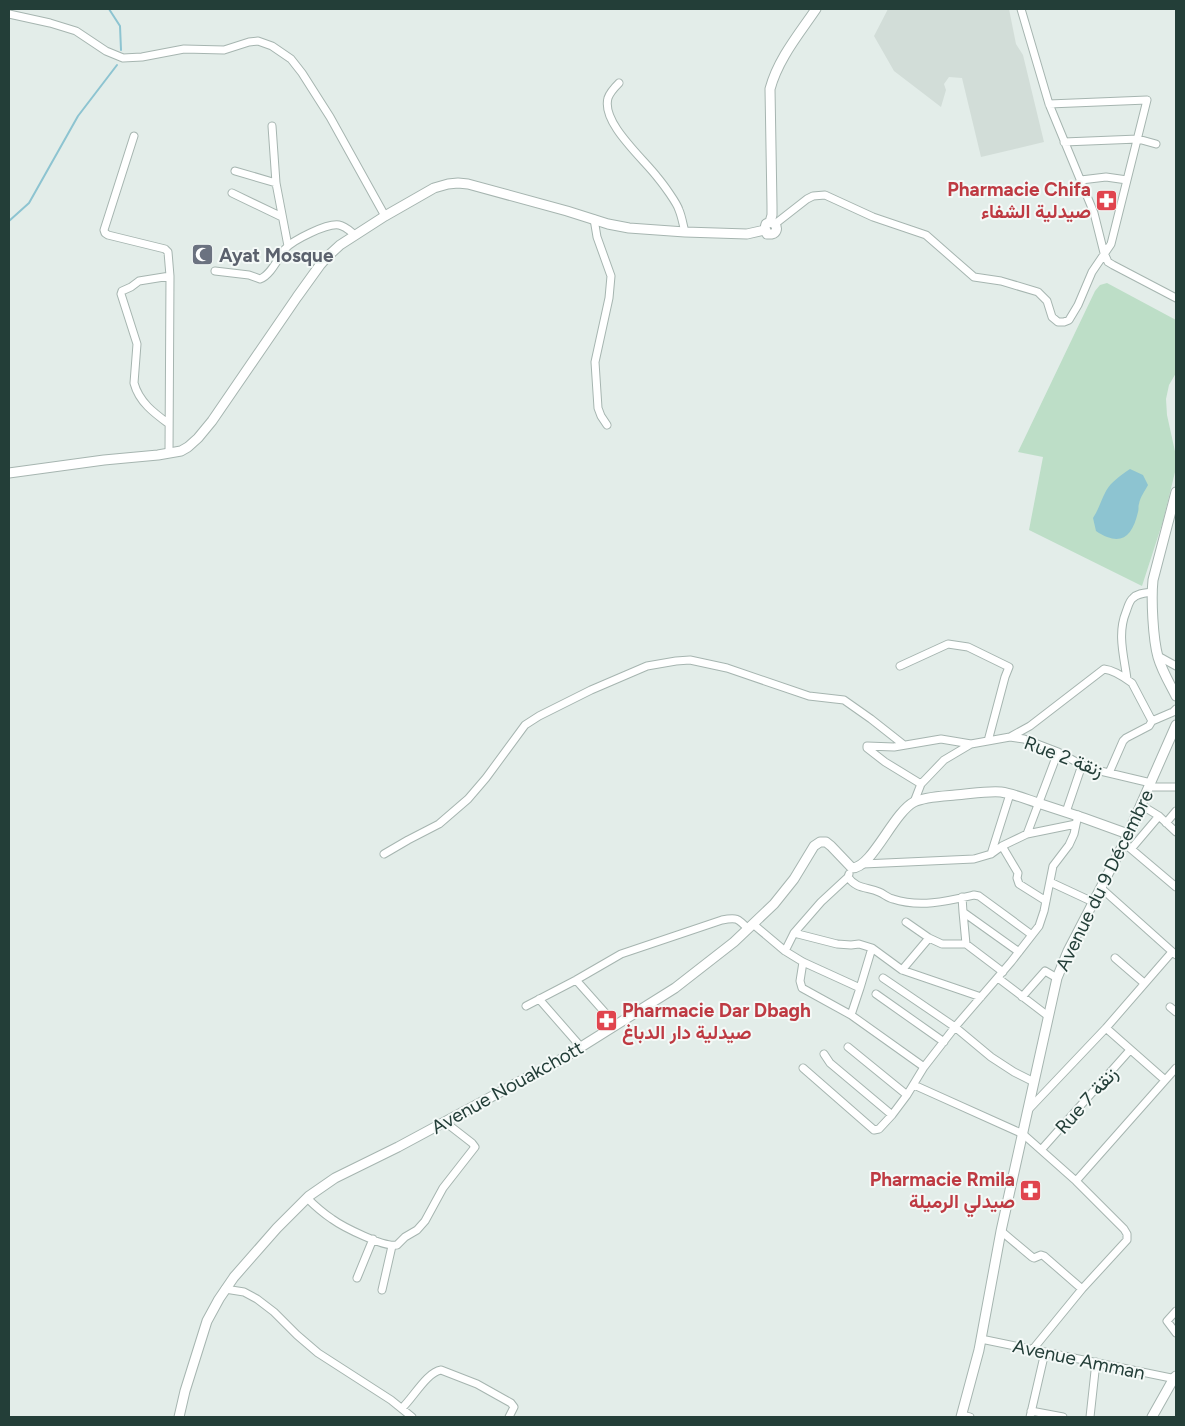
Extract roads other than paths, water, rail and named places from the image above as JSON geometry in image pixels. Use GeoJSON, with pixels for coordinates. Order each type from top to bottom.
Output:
{"type":"FeatureCollection","features":[{"type":"Feature","properties":{"kind":"street"},"geometry":{"type":"LineString","coordinates":[[770,226],[772,206],[770,89],[780,62],[816,9]]}},
{"type":"Feature","properties":{"kind":"street"},"geometry":{"type":"LineString","coordinates":[[1021,9],[1048,104],[1094,213],[1108,262],[1176,298]]}},
{"type":"Feature","properties":{"kind":"street"},"geometry":{"type":"LineString","coordinates":[[9,14],[50,22],[76,31],[106,51],[122,58],[142,57],[184,49],[224,50],[258,41],[272,46],[291,58],[302,73],[330,117],[385,216]]}},
{"type":"Feature","properties":{"kind":"street"},"geometry":{"type":"LineString","coordinates":[[619,83],[610,92],[608,99],[610,116],[614,125],[657,177],[679,208],[685,232]]}},
{"type":"Feature","properties":{"kind":"street"},"geometry":{"type":"LineString","coordinates":[[9,473],[169,453],[181,451],[188,447],[212,421],[320,265],[340,245],[385,216],[434,188],[448,184],[458,183],[482,187],[629,228],[747,234],[770,226],[813,196],[826,195],[873,217],[926,235],[974,277],[1000,281],[1038,292],[1046,300],[1052,317],[1055,320],[1064,322],[1069,320],[1078,305],[1092,272],[1111,244],[1147,100],[1048,104]]}},
{"type":"Feature","properties":{"kind":"street"},"geometry":{"type":"LineString","coordinates":[[272,126],[276,183],[288,246]]}},
{"type":"Feature","properties":{"kind":"street"},"geometry":{"type":"LineString","coordinates":[[134,136],[104,232],[108,235],[168,252],[170,276],[169,453]]}},
{"type":"Feature","properties":{"kind":"street"},"geometry":{"type":"LineString","coordinates":[[1064,142],[1138,139],[1156,144]]}},
{"type":"Feature","properties":{"kind":"street"},"geometry":{"type":"LineString","coordinates":[[236,172],[276,183]]}},
{"type":"Feature","properties":{"kind":"street"},"geometry":{"type":"LineString","coordinates":[[1081,180],[1106,177],[1127,180]]}},
{"type":"Feature","properties":{"kind":"street"},"geometry":{"type":"LineString","coordinates":[[232,193],[282,216]]}},
{"type":"Feature","properties":{"kind":"street"},"geometry":{"type":"LineString","coordinates":[[594,219],[596,237],[612,276],[595,362],[598,408],[607,425]]}},
{"type":"Feature","properties":{"kind":"street"},"geometry":{"type":"LineString","coordinates":[[215,271],[248,275],[260,279],[269,274],[288,246],[324,227],[334,224],[340,225],[355,235]]}},
{"type":"Feature","properties":{"kind":"street"},"geometry":{"type":"LineString","coordinates":[[169,424],[139,397],[135,390],[136,344],[121,294],[122,291],[139,281],[170,276]]}},
{"type":"Feature","properties":{"kind":"street"},"geometry":{"type":"LineString","coordinates":[[1176,492],[1153,580],[1152,592],[1158,656],[1176,696]]}},
{"type":"Feature","properties":{"kind":"street"},"geometry":{"type":"LineString","coordinates":[[1127,679],[1121,634],[1122,622],[1130,601],[1134,596],[1152,592]]}},
{"type":"Feature","properties":{"kind":"street"},"geometry":{"type":"LineString","coordinates":[[900,666],[948,644],[968,647],[1009,667],[988,741]]}},
{"type":"Feature","properties":{"kind":"street"},"geometry":{"type":"LineString","coordinates":[[1158,656],[1176,666]]}},
{"type":"Feature","properties":{"kind":"street"},"geometry":{"type":"LineString","coordinates":[[384,854],[439,824],[463,804],[477,790],[525,725],[578,696],[647,666],[690,660],[732,670],[809,696],[844,700],[904,745]]}},
{"type":"Feature","properties":{"kind":"street"},"geometry":{"type":"LineString","coordinates":[[1010,737],[1030,726],[1104,669],[1127,679],[1134,686],[1152,721]]}},
{"type":"Feature","properties":{"kind":"street"},"geometry":{"type":"LineString","coordinates":[[1109,773],[1126,738],[1149,726],[1152,721],[1176,709]]}},
{"type":"Feature","properties":{"kind":"street","name":"Avenue du 9 Décembre"},"geometry":{"type":"LineString","coordinates":[[964,1417],[1001,1231],[1057,978],[1068,951],[1093,902],[1128,846],[1128,834],[1176,727]]}},
{"type":"Feature","properties":{"kind":"street","name":"Rue 2 زنقة"},"geometry":{"type":"LineString","coordinates":[[914,802],[921,784],[944,760],[971,744],[1010,737],[1024,739],[1058,752],[1082,765],[1150,785],[1176,787]]}},
{"type":"Feature","properties":{"kind":"street"},"geometry":{"type":"LineString","coordinates":[[921,784],[885,762],[867,747],[868,745],[882,747],[941,739],[971,744]]}},
{"type":"Feature","properties":{"kind":"street"},"geometry":{"type":"LineString","coordinates":[[1027,834],[1058,752]]}},
{"type":"Feature","properties":{"kind":"street"},"geometry":{"type":"LineString","coordinates":[[1066,812],[1082,765]]}},
{"type":"Feature","properties":{"kind":"street"},"geometry":{"type":"LineString","coordinates":[[785,951],[794,933],[850,872],[863,864],[891,826],[914,802],[937,796],[991,792],[1010,794],[1066,812],[1077,819],[1128,834]]}},
{"type":"Feature","properties":{"kind":"street"},"geometry":{"type":"LineString","coordinates":[[991,854],[1010,794]]}},
{"type":"Feature","properties":{"kind":"street"},"geometry":{"type":"LineString","coordinates":[[1141,805],[1159,816],[1176,832]]}},
{"type":"Feature","properties":{"kind":"street"},"geometry":{"type":"LineString","coordinates":[[1166,823],[1176,811]]}},
{"type":"Feature","properties":{"kind":"street"},"geometry":{"type":"LineString","coordinates":[[1159,816],[1128,846],[1176,887]]}},
{"type":"Feature","properties":{"kind":"street"},"geometry":{"type":"LineString","coordinates":[[863,864],[974,860],[991,854],[1002,846],[1027,834],[1077,819]]}},
{"type":"Feature","properties":{"kind":"street"},"geometry":{"type":"LineString","coordinates":[[803,1068],[874,1130],[879,1129],[907,1095],[924,1067],[955,1027],[1001,975],[1039,926],[1054,866],[1069,845],[1077,819]]}},
{"type":"Feature","properties":{"kind":"street","name":"Avenue Nouakchott"},"geometry":{"type":"LineString","coordinates":[[180,1417],[185,1391],[207,1321],[225,1289],[277,1228],[307,1198],[335,1178],[445,1122],[556,1062],[675,988],[734,942],[785,892],[817,844],[826,842],[831,846],[850,872]]}},
{"type":"Feature","properties":{"kind":"street"},"geometry":{"type":"LineString","coordinates":[[1002,846],[1018,873],[1019,884],[1046,901]]}},
{"type":"Feature","properties":{"kind":"street"},"geometry":{"type":"LineString","coordinates":[[850,872],[854,884],[900,901],[917,904],[974,895],[979,896],[1032,935]]}},
{"type":"Feature","properties":{"kind":"street"},"geometry":{"type":"LineString","coordinates":[[1050,882],[1093,902]]}},
{"type":"Feature","properties":{"kind":"street"},"geometry":{"type":"LineString","coordinates":[[1029,1109],[1106,1028],[1144,983],[1174,953],[1101,888]]}},
{"type":"Feature","properties":{"kind":"street"},"geometry":{"type":"LineString","coordinates":[[962,898],[966,944]]}},
{"type":"Feature","properties":{"kind":"street"},"geometry":{"type":"LineString","coordinates":[[963,912],[1019,952]]}},
{"type":"Feature","properties":{"kind":"street"},"geometry":{"type":"LineString","coordinates":[[526,1006],[622,954],[731,918],[739,919],[803,962],[860,988]]}},
{"type":"Feature","properties":{"kind":"street"},"geometry":{"type":"LineString","coordinates":[[906,922],[929,938],[946,945],[966,944],[1001,975],[1022,997],[1048,1016]]}},
{"type":"Feature","properties":{"kind":"street"},"geometry":{"type":"LineString","coordinates":[[794,933],[841,945],[859,944],[872,948],[902,970],[981,997]]}},
{"type":"Feature","properties":{"kind":"street"},"geometry":{"type":"LineString","coordinates":[[902,970],[929,938]]}},
{"type":"Feature","properties":{"kind":"street"},"geometry":{"type":"LineString","coordinates":[[851,1015],[872,948]]}},
{"type":"Feature","properties":{"kind":"street"},"geometry":{"type":"LineString","coordinates":[[1116,958],[1144,983]]}},
{"type":"Feature","properties":{"kind":"street"},"geometry":{"type":"LineString","coordinates":[[803,962],[800,981],[802,988],[851,1015],[924,1067]]}},
{"type":"Feature","properties":{"kind":"street"},"geometry":{"type":"LineString","coordinates":[[1022,997],[1046,971],[1057,978]]}},
{"type":"Feature","properties":{"kind":"street"},"geometry":{"type":"LineString","coordinates":[[883,978],[955,1027],[991,1057],[1034,1082]]}},
{"type":"Feature","properties":{"kind":"street"},"geometry":{"type":"LineString","coordinates":[[576,980],[616,1025]]}},
{"type":"Feature","properties":{"kind":"street"},"geometry":{"type":"LineString","coordinates":[[876,994],[944,1042]]}},
{"type":"Feature","properties":{"kind":"street"},"geometry":{"type":"LineString","coordinates":[[539,999],[580,1047]]}},
{"type":"Feature","properties":{"kind":"street"},"geometry":{"type":"LineString","coordinates":[[1170,1007],[1176,1012]]}},
{"type":"Feature","properties":{"kind":"street"},"geometry":{"type":"LineString","coordinates":[[1106,1028],[1165,1080]]}},
{"type":"Feature","properties":{"kind":"street"},"geometry":{"type":"LineString","coordinates":[[848,1047],[907,1095]]}},
{"type":"Feature","properties":{"kind":"street","name":"Rue 7 زنقة"},"geometry":{"type":"LineString","coordinates":[[1041,1150],[1130,1050]]}},
{"type":"Feature","properties":{"kind":"street"},"geometry":{"type":"LineString","coordinates":[[824,1054],[830,1063],[892,1115]]}},
{"type":"Feature","properties":{"kind":"street"},"geometry":{"type":"LineString","coordinates":[[1076,1181],[1176,1068]]}},
{"type":"Feature","properties":{"kind":"street"},"geometry":{"type":"LineString","coordinates":[[914,1085],[1023,1134],[1076,1181],[1127,1234],[1127,1240],[1082,1289],[1032,1349]]}},
{"type":"Feature","properties":{"kind":"street"},"geometry":{"type":"LineString","coordinates":[[307,1198],[333,1220],[373,1239],[392,1246],[397,1245],[422,1225],[429,1216],[443,1188],[474,1149],[474,1145],[445,1122]]}},
{"type":"Feature","properties":{"kind":"street"},"geometry":{"type":"LineString","coordinates":[[1001,1231],[1032,1257],[1044,1256],[1082,1289]]}},
{"type":"Feature","properties":{"kind":"street"},"geometry":{"type":"LineString","coordinates":[[357,1278],[373,1239]]}},
{"type":"Feature","properties":{"kind":"street"},"geometry":{"type":"LineString","coordinates":[[382,1290],[392,1246]]}},
{"type":"Feature","properties":{"kind":"street"},"geometry":{"type":"LineString","coordinates":[[225,1289],[244,1292],[257,1299],[274,1312],[318,1353],[402,1408],[412,1417]]}},
{"type":"Feature","properties":{"kind":"street"},"geometry":{"type":"LineString","coordinates":[[1176,1311],[1167,1321],[1176,1333]]}},
{"type":"Feature","properties":{"kind":"street","name":"Avenue Amman"},"geometry":{"type":"LineString","coordinates":[[981,1339],[1175,1378]]}},
{"type":"Feature","properties":{"kind":"street"},"geometry":{"type":"LineString","coordinates":[[1046,1352],[1030,1414],[1063,1417]]}},
{"type":"Feature","properties":{"kind":"street"},"geometry":{"type":"LineString","coordinates":[[1090,1417],[1096,1362]]}},
{"type":"Feature","properties":{"kind":"street"},"geometry":{"type":"LineString","coordinates":[[402,1408],[435,1371],[441,1370],[473,1382],[511,1403],[514,1407],[509,1417]]}},
{"type":"Feature","properties":{"kind":"street"},"geometry":{"type":"LineString","coordinates":[[1152,1417],[1175,1378]]}},
{"type":"Feature","properties":{"kind":"water"},"geometry":{"type":"Polygon","coordinates":[[[1130,469],[1143,475],[1148,485],[1140,499],[1135,521],[1128,534],[1124,537],[1118,539],[1104,536],[1096,531],[1093,518],[1108,488],[1116,479],[1130,469]]]}},
{"type":"Feature","properties":{"kind":"waterway"},"geometry":{"type":"LineString","coordinates":[[109,9],[120,26],[121,50]]}},
{"type":"Feature","properties":{"kind":"waterway"},"geometry":{"type":"LineString","coordinates":[[9,221],[29,203],[78,116],[117,65]]}},
{"type":"Feature","properties":{"kind":"place","name":"Pharmacie Chifa صيدلية الشفاء"},"geometry":{"type":"Point","coordinates":[1107,200]}},
{"type":"Feature","properties":{"kind":"place","name":"Ayat Mosque"},"geometry":{"type":"Point","coordinates":[203,255]}},
{"type":"Feature","properties":{"kind":"place","name":"Pharmacie Dar Dbagh صيدلية دار الدباغ"},"geometry":{"type":"Point","coordinates":[606,1021]}},
{"type":"Feature","properties":{"kind":"place","name":"Pharmacie Rmila صيدلي الرميلة"},"geometry":{"type":"Point","coordinates":[1031,1190]}}]}
